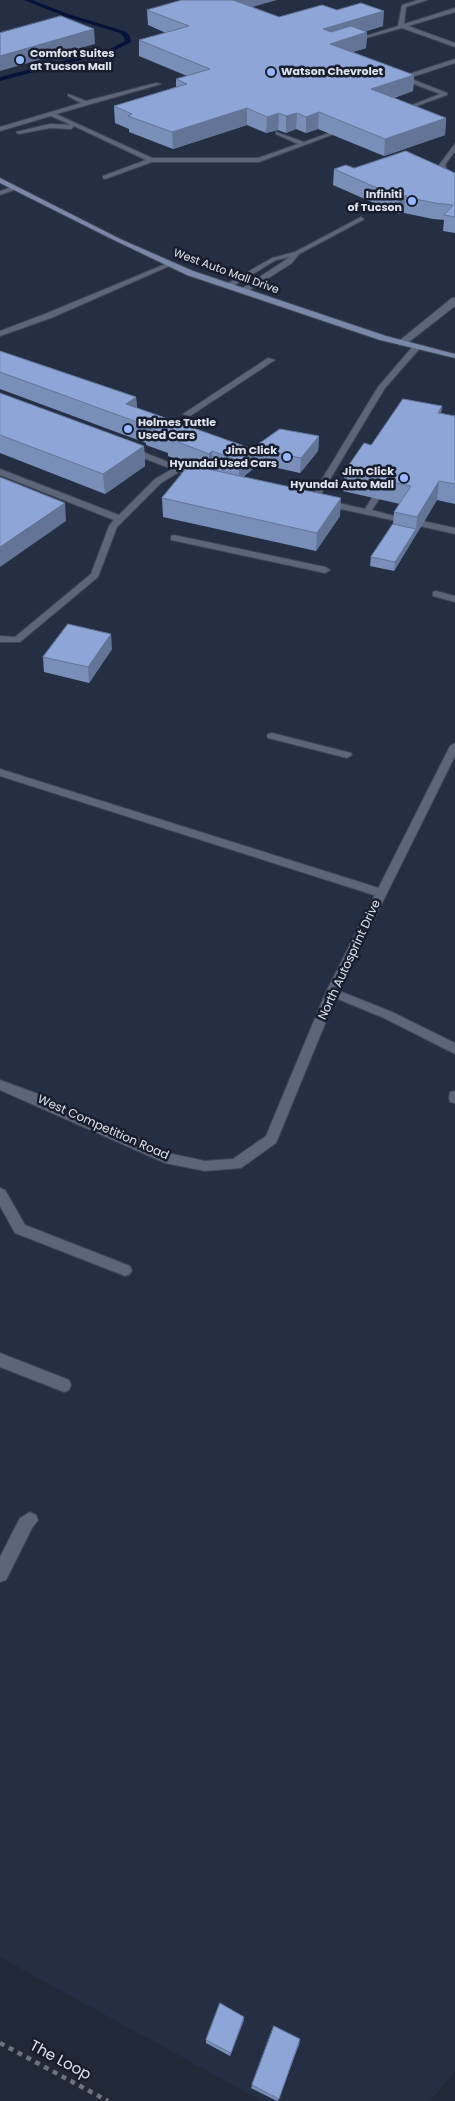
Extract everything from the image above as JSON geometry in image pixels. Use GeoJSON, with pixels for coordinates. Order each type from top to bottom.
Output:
{"type":"FeatureCollection","features":[{"type":"Feature","properties":{"kind":"street"},"geometry":{"type":"LineString","coordinates":[[401,26],[404,6],[424,0]]}},
{"type":"Feature","properties":{"kind":"street"},"geometry":{"type":"LineString","coordinates":[[368,37],[455,10]]}},
{"type":"Feature","properties":{"kind":"street"},"geometry":{"type":"LineString","coordinates":[[401,26],[455,45]]}},
{"type":"Feature","properties":{"kind":"street"},"geometry":{"type":"LineString","coordinates":[[403,78],[455,61]]}},
{"type":"Feature","properties":{"kind":"street"},"geometry":{"type":"LineString","coordinates":[[387,72],[445,94],[392,114]]}},
{"type":"Feature","properties":{"kind":"street"},"geometry":{"type":"LineString","coordinates":[[129,94],[158,84]]}},
{"type":"Feature","properties":{"kind":"street"},"geometry":{"type":"LineString","coordinates":[[0,129],[115,94],[142,95]]}},
{"type":"Feature","properties":{"kind":"street"},"geometry":{"type":"LineString","coordinates":[[70,95],[86,103]]}},
{"type":"Feature","properties":{"kind":"street"},"geometry":{"type":"LineString","coordinates":[[50,113],[151,160]]}},
{"type":"Feature","properties":{"kind":"street"},"geometry":{"type":"LineString","coordinates":[[60,118],[16,133],[50,126],[79,128]]}},
{"type":"Feature","properties":{"kind":"street"},"geometry":{"type":"LineString","coordinates":[[278,133],[304,144]]}},
{"type":"Feature","properties":{"kind":"street"},"geometry":{"type":"LineString","coordinates":[[105,177],[151,160],[259,160],[331,134]]}},
{"type":"Feature","properties":{"kind":"street"},"geometry":{"type":"LineString","coordinates":[[455,146],[442,165],[444,170],[455,178]]}},
{"type":"Feature","properties":{"kind":"street","name":"West Auto Mall Drive"},"geometry":{"type":"LineString","coordinates":[[0,180],[190,273],[402,343],[455,356]]}},
{"type":"Feature","properties":{"kind":"street"},"geometry":{"type":"LineString","coordinates":[[0,193],[15,188]]}},
{"type":"Feature","properties":{"kind":"street"},"geometry":{"type":"LineString","coordinates":[[227,286],[274,259],[297,253],[360,219]]}},
{"type":"Feature","properties":{"kind":"street"},"geometry":{"type":"LineString","coordinates":[[242,291],[290,262],[297,253]]}},
{"type":"Feature","properties":{"kind":"street"},"geometry":{"type":"LineString","coordinates":[[0,334],[48,316],[170,264]]}},
{"type":"Feature","properties":{"kind":"street"},"geometry":{"type":"LineString","coordinates":[[402,343],[455,300]]}},
{"type":"Feature","properties":{"kind":"street"},"geometry":{"type":"LineString","coordinates":[[401,519],[313,498],[382,387],[417,347]]}},
{"type":"Feature","properties":{"kind":"street"},"geometry":{"type":"LineString","coordinates":[[187,414],[271,360]]}},
{"type":"Feature","properties":{"kind":"street"},"geometry":{"type":"LineString","coordinates":[[116,445],[214,480]]}},
{"type":"Feature","properties":{"kind":"street"},"geometry":{"type":"LineString","coordinates":[[0,639],[17,640],[95,575],[113,526],[158,481],[178,468]]}},
{"type":"Feature","properties":{"kind":"street"},"geometry":{"type":"LineString","coordinates":[[0,472],[120,519]]}},
{"type":"Feature","properties":{"kind":"street"},"geometry":{"type":"LineString","coordinates":[[367,512],[376,498]]}},
{"type":"Feature","properties":{"kind":"street"},"geometry":{"type":"LineString","coordinates":[[423,524],[455,531]]}},
{"type":"Feature","properties":{"kind":"street"},"geometry":{"type":"LineString","coordinates":[[174,538],[326,570]]}},
{"type":"Feature","properties":{"kind":"street"},"geometry":{"type":"LineString","coordinates":[[436,594],[455,598]]}},
{"type":"Feature","properties":{"kind":"street"},"geometry":{"type":"LineString","coordinates":[[272,736],[347,755]]}},
{"type":"Feature","properties":{"kind":"street","name":"North Autosprint Drive"},"geometry":{"type":"LineString","coordinates":[[236,1164],[271,1139],[332,992],[455,746]]}},
{"type":"Feature","properties":{"kind":"street"},"geometry":{"type":"LineString","coordinates":[[0,772],[381,893]]}},
{"type":"Feature","properties":{"kind":"street"},"geometry":{"type":"LineString","coordinates":[[332,992],[388,1015],[455,1049]]}},
{"type":"Feature","properties":{"kind":"street","name":"West Competition Road"},"geometry":{"type":"LineString","coordinates":[[0,1085],[36,1099],[170,1159],[205,1166],[236,1164]]}},
{"type":"Feature","properties":{"kind":"street"},"geometry":{"type":"LineString","coordinates":[[0,1194],[20,1229],[125,1270]]}},
{"type":"Feature","properties":{"kind":"street"},"geometry":{"type":"LineString","coordinates":[[0,1360],[64,1385]]}},
{"type":"Feature","properties":{"kind":"street"},"geometry":{"type":"LineString","coordinates":[[0,1574],[26,1523],[30,1520]]}},
{"type":"Feature","properties":{"kind":"path","name":"The Loop"},"geometry":{"type":"LineString","coordinates":[[0,2043],[108,2101]]}},
{"type":"Feature","properties":{"kind":"shaded area"},"geometry":{"type":"Polygon","coordinates":[[[0,0],[455,0],[455,2071],[430,2101],[262,2101],[0,1957],[0,0]]]}},
{"type":"Feature","properties":{"kind":"building","name":"Watson Chevrolet"},"geometry":{"type":"Polygon","coordinates":[[[182,0],[233,0],[279,17],[322,5],[337,10],[361,3],[384,11],[323,29],[331,32],[351,26],[367,32],[330,44],[414,75],[371,89],[446,118],[385,139],[319,112],[306,117],[297,113],[286,116],[279,113],[267,117],[247,108],[172,132],[128,116],[132,114],[114,106],[187,84],[176,79],[210,69],[139,40],[189,26],[147,10],[182,0]]]}},
{"type":"Feature","properties":{"kind":"building"},"geometry":{"type":"Polygon","coordinates":[[[61,16],[94,29],[0,56],[0,33],[61,16]]]}},
{"type":"Feature","properties":{"kind":"building"},"geometry":{"type":"Polygon","coordinates":[[[406,151],[455,173],[455,217],[444,215],[453,205],[405,197],[407,195],[400,198],[334,169],[346,165],[354,168],[406,151]]]}},
{"type":"Feature","properties":{"kind":"building"},"geometry":{"type":"Polygon","coordinates":[[[0,351],[136,397],[126,404],[255,450],[239,461],[212,451],[209,454],[168,438],[171,436],[145,427],[148,426],[0,372],[0,351]]]}},
{"type":"Feature","properties":{"kind":"building"},"geometry":{"type":"Polygon","coordinates":[[[0,393],[144,446],[103,474],[0,435],[0,393]]]}},
{"type":"Feature","properties":{"kind":"building","name":"Jim Click Hyundai Auto Mall"},"geometry":{"type":"Polygon","coordinates":[[[403,399],[442,406],[438,413],[455,416],[455,484],[439,481],[417,517],[394,512],[411,486],[344,472],[364,443],[371,445],[403,399]]]}},
{"type":"Feature","properties":{"kind":"building"},"geometry":{"type":"Polygon","coordinates":[[[280,429],[319,436],[301,458],[253,448],[280,429]]]}},
{"type":"Feature","properties":{"kind":"building"},"geometry":{"type":"Polygon","coordinates":[[[189,465],[341,498],[317,533],[162,498],[189,465]]]}},
{"type":"Feature","properties":{"kind":"building"},"geometry":{"type":"Polygon","coordinates":[[[0,477],[65,503],[0,547],[0,477]]]}},
{"type":"Feature","properties":{"kind":"building"},"geometry":{"type":"Polygon","coordinates":[[[393,524],[416,529],[395,562],[371,557],[393,524]]]}},
{"type":"Feature","properties":{"kind":"building"},"geometry":{"type":"Polygon","coordinates":[[[68,624],[111,634],[88,667],[43,657],[68,624]]]}},
{"type":"Feature","properties":{"kind":"building"},"geometry":{"type":"Polygon","coordinates":[[[220,2003],[244,2017],[231,2053],[206,2040],[220,2003]]]}},
{"type":"Feature","properties":{"kind":"building"},"geometry":{"type":"Polygon","coordinates":[[[274,2026],[300,2039],[279,2099],[252,2085],[274,2026]]]}},
{"type":"Feature","properties":{"kind":"waterway"},"geometry":{"type":"LineString","coordinates":[[0,79],[112,50],[128,42],[127,36],[122,32],[66,15],[27,0]]}},
{"type":"Feature","properties":{"kind":"place","name":"Comfort Suites at Tucson Mall"},"geometry":{"type":"Point","coordinates":[20,60]}},
{"type":"Feature","properties":{"kind":"place","name":"Watson Chevrolet"},"geometry":{"type":"Point","coordinates":[271,72]}},
{"type":"Feature","properties":{"kind":"place","name":"Infiniti of Tucson"},"geometry":{"type":"Point","coordinates":[412,201]}},
{"type":"Feature","properties":{"kind":"place","name":"Holmes Tuttle Used Cars"},"geometry":{"type":"Point","coordinates":[128,429]}},
{"type":"Feature","properties":{"kind":"place","name":"Jim Click Hyundai Used Cars"},"geometry":{"type":"Point","coordinates":[287,457]}},
{"type":"Feature","properties":{"kind":"place","name":"Jim Click Hyundai Auto Mall"},"geometry":{"type":"Point","coordinates":[404,478]}}]}
